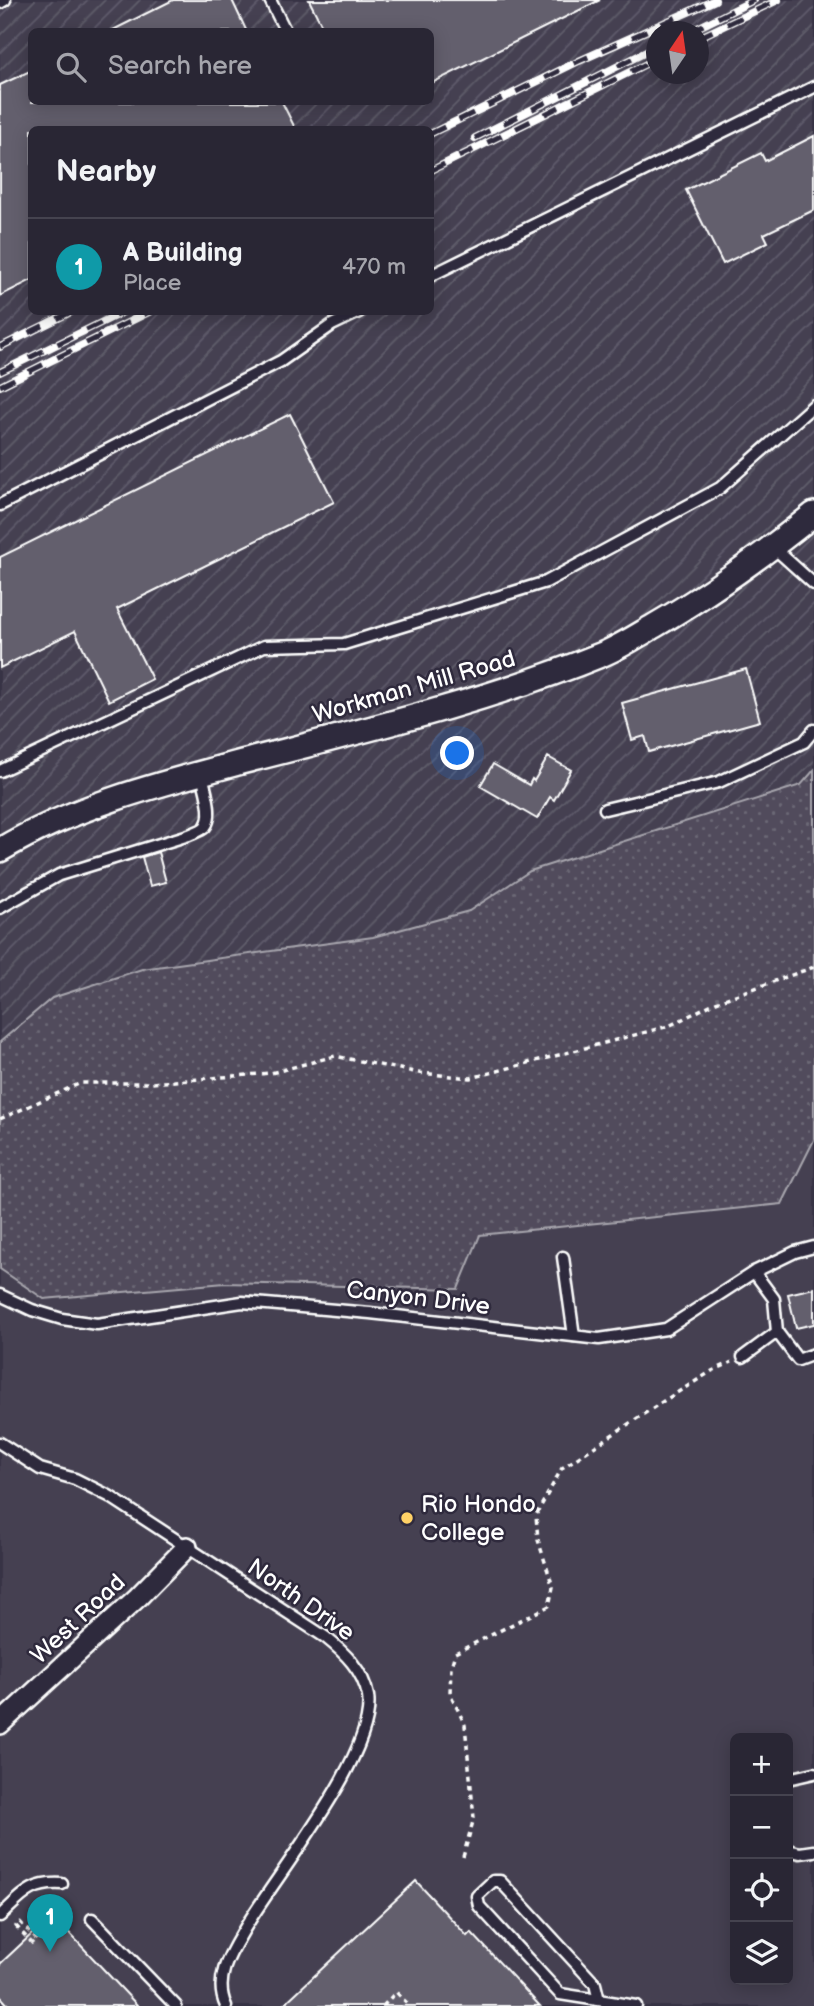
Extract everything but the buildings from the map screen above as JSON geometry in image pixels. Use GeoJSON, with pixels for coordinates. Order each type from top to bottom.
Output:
{"type":"FeatureCollection","features":[{"type":"Feature","properties":{"kind":"street","name":"Workman Mill Road"},"geometry":{"type":"LineString","coordinates":[[0,850],[90,807],[202,773],[378,727],[518,685],[606,653],[694,603],[814,514]]}},
{"type":"Feature","properties":{"kind":"street","name":"West Road"},"geometry":{"type":"LineString","coordinates":[[0,1724],[138,1597],[187,1547]]}},
{"type":"Feature","properties":{"kind":"lane"},"geometry":{"type":"LineString","coordinates":[[0,3],[5,0]]}},
{"type":"Feature","properties":{"kind":"lane"},"geometry":{"type":"LineString","coordinates":[[270,0],[284,28]]}},
{"type":"Feature","properties":{"kind":"lane"},"geometry":{"type":"LineString","coordinates":[[434,274],[814,87]]}},
{"type":"Feature","properties":{"kind":"lane"},"geometry":{"type":"LineString","coordinates":[[0,505],[281,361],[332,325],[353,315]]}},
{"type":"Feature","properties":{"kind":"lane"},"geometry":{"type":"LineString","coordinates":[[0,771],[264,646],[344,644],[546,582],[720,488],[814,405]]}},
{"type":"Feature","properties":{"kind":"lane"},"geometry":{"type":"LineString","coordinates":[[772,547],[814,584]]}},
{"type":"Feature","properties":{"kind":"lane"},"geometry":{"type":"LineString","coordinates":[[605,809],[719,782],[804,742],[814,730]]}},
{"type":"Feature","properties":{"kind":"lane"},"geometry":{"type":"LineString","coordinates":[[0,908],[59,875],[204,828],[209,819],[202,773]]}},
{"type":"Feature","properties":{"kind":"lane","name":"Canyon Drive"},"geometry":{"type":"LineString","coordinates":[[0,1295],[32,1310],[62,1319],[97,1324],[242,1302],[370,1313],[599,1339],[666,1329],[754,1272],[795,1252],[814,1247]]}},
{"type":"Feature","properties":{"kind":"lane"},"geometry":{"type":"LineString","coordinates":[[563,1257],[574,1336]]}},
{"type":"Feature","properties":{"kind":"lane"},"geometry":{"type":"LineString","coordinates":[[754,1272],[774,1299],[777,1332],[798,1360],[814,1354]]}},
{"type":"Feature","properties":{"kind":"lane"},"geometry":{"type":"LineString","coordinates":[[743,1357],[777,1332]]}},
{"type":"Feature","properties":{"kind":"lane","name":"North Drive"},"geometry":{"type":"LineString","coordinates":[[0,1443],[40,1469],[75,1479],[109,1496],[341,1650],[359,1671],[368,1697],[359,1747],[338,1787],[259,1904],[224,1964],[222,1997],[226,2006]]}},
{"type":"Feature","properties":{"kind":"lane"},"geometry":{"type":"LineString","coordinates":[[793,1778],[814,1773]]}},
{"type":"Feature","properties":{"kind":"lane"},"geometry":{"type":"LineString","coordinates":[[793,1851],[814,1851]]}},
{"type":"Feature","properties":{"kind":"lane"},"geometry":{"type":"LineString","coordinates":[[599,2000],[595,1984],[500,1881],[493,1881],[477,1896],[479,1906],[560,1994],[636,2006]]}},
{"type":"Feature","properties":{"kind":"lane"},"geometry":{"type":"LineString","coordinates":[[0,1916],[32,1888],[46,1882],[62,1884]]}},
{"type":"Feature","properties":{"kind":"lane"},"geometry":{"type":"LineString","coordinates":[[92,1919],[176,2006]]}},
{"type":"Feature","properties":{"kind":"path"},"geometry":{"type":"LineString","coordinates":[[0,1118],[80,1083],[151,1083],[271,1073],[327,1056],[346,1057],[428,1074],[471,1078],[669,1027],[716,1002],[814,967]]}},
{"type":"Feature","properties":{"kind":"path"},"geometry":{"type":"LineString","coordinates":[[463,1857],[474,1818],[465,1725],[450,1693],[451,1667],[455,1653],[549,1606],[553,1587],[538,1540],[536,1516],[562,1468],[712,1371],[743,1357]]}},
{"type":"Feature","properties":{"kind":"path"},"geometry":{"type":"LineString","coordinates":[[20,1922],[35,1942],[16,1926],[20,1922]]}},
{"type":"Feature","properties":{"kind":"path"},"geometry":{"type":"LineString","coordinates":[[383,2006],[396,1992],[410,2006]]}},
{"type":"Feature","properties":{"kind":"shaded area"},"geometry":{"type":"Polygon","coordinates":[[[0,0],[814,0],[814,770],[801,785],[530,871],[469,911],[373,937],[142,969],[52,998],[0,1042],[0,0]]]}},
{"type":"Feature","properties":{"kind":"shaded area"},"geometry":{"type":"Polygon","coordinates":[[[814,770],[814,1140],[782,1204],[480,1235],[458,1289],[225,1283],[44,1299],[0,1269],[0,1042],[52,998],[142,969],[373,937],[469,911],[530,871],[801,785],[814,770]]]}},
{"type":"Feature","properties":{"kind":"shaded area","name":"Rio Hondo College"},"geometry":{"type":"Polygon","coordinates":[[[814,1140],[814,2006],[0,2006],[0,1269],[44,1298],[225,1283],[480,1235],[782,1204],[814,1140]]]}},
{"type":"Feature","properties":{"kind":"railway"},"geometry":{"type":"LineString","coordinates":[[434,132],[579,61],[715,0]]}},
{"type":"Feature","properties":{"kind":"railway"},"geometry":{"type":"LineString","coordinates":[[709,22],[754,0]]}},
{"type":"Feature","properties":{"kind":"railway"},"geometry":{"type":"LineString","coordinates":[[709,33],[778,0]]}},
{"type":"Feature","properties":{"kind":"railway"},"geometry":{"type":"LineString","coordinates":[[475,138],[646,52]]}},
{"type":"Feature","properties":{"kind":"railway"},"geometry":{"type":"LineString","coordinates":[[434,169],[646,64]]}},
{"type":"Feature","properties":{"kind":"railway"},"geometry":{"type":"LineString","coordinates":[[0,347],[65,315]]}},
{"type":"Feature","properties":{"kind":"railway"},"geometry":{"type":"LineString","coordinates":[[0,372],[117,315]]}},
{"type":"Feature","properties":{"kind":"railway"},"geometry":{"type":"LineString","coordinates":[[0,386],[143,315]]}},
{"type":"Feature","properties":{"kind":"place","name":"Rio Hondo College"},"geometry":{"type":"Point","coordinates":[407,1518]}},
{"type":"Feature","properties":{"kind":"place","name":"A Building"},"geometry":{"type":"Point","coordinates":[50,1952]}}]}
